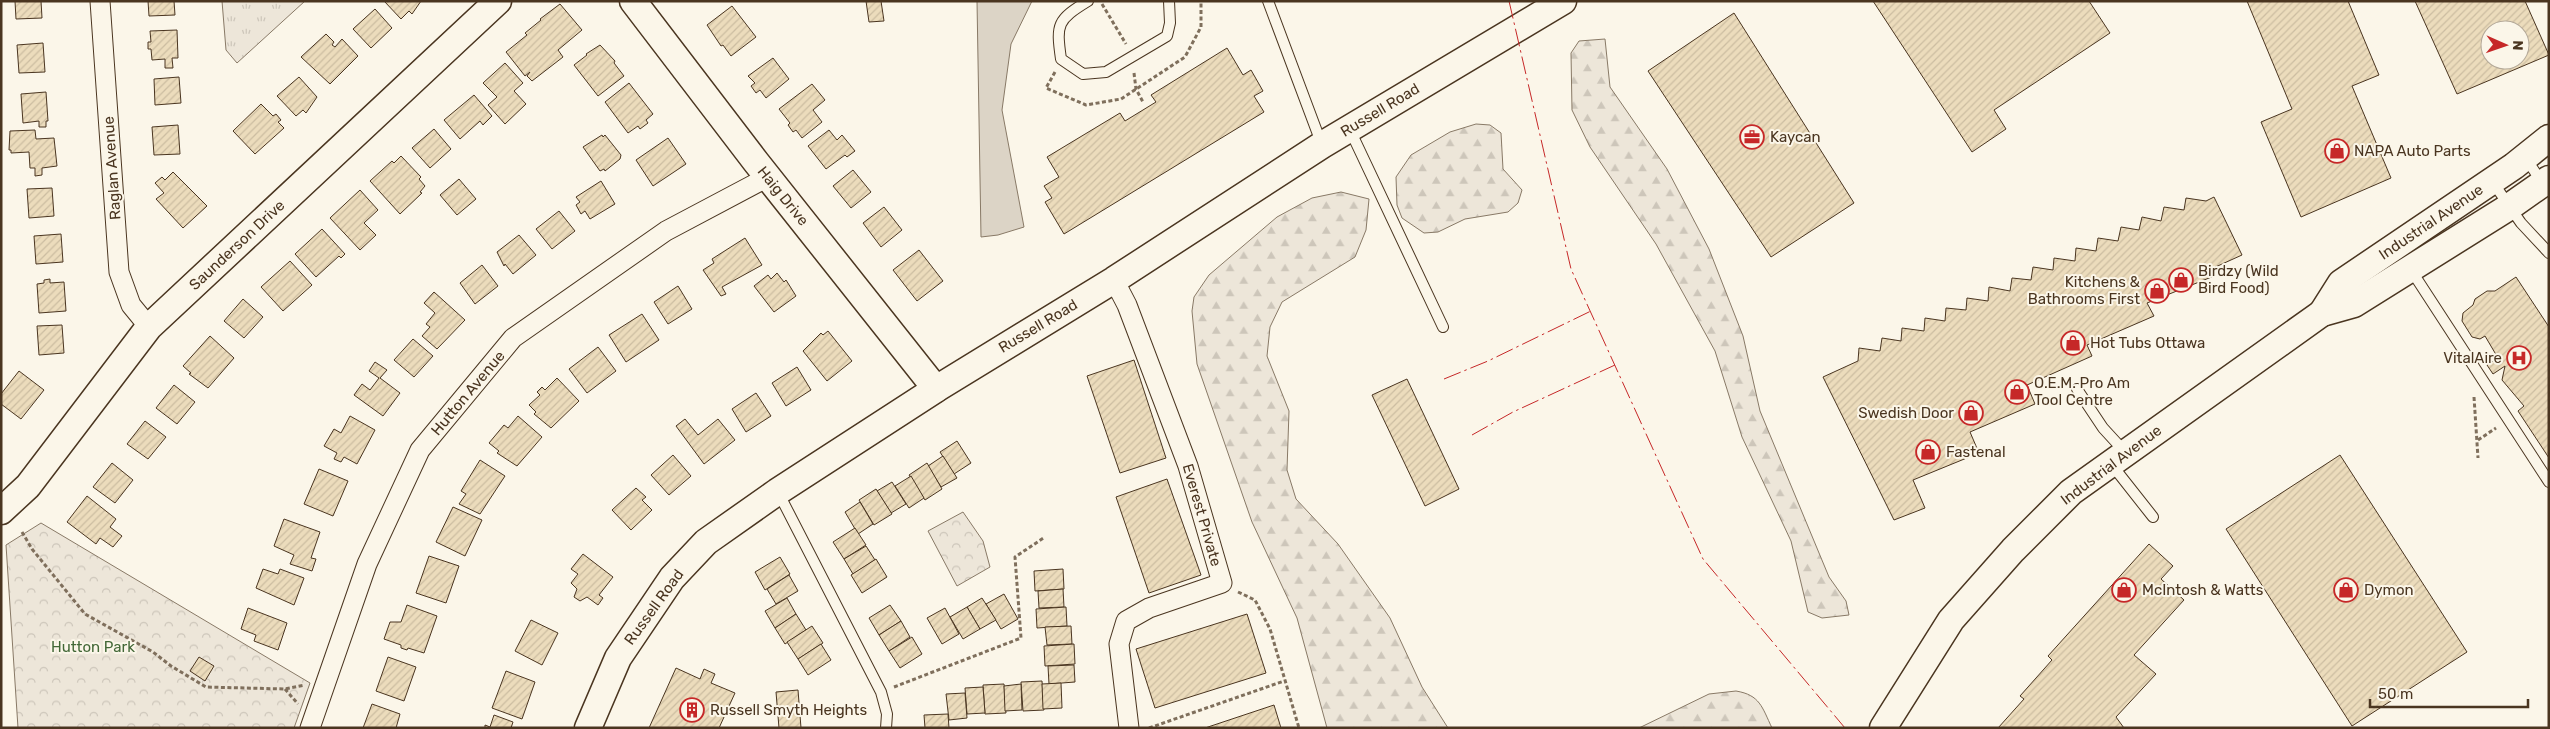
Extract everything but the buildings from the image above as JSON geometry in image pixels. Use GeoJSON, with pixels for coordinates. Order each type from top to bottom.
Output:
{"type":"FeatureCollection","features":[{"type":"Feature","properties":{"kind":"street","name":"Raglan Avenue"},"geometry":{"type":"LineString","coordinates":[[100,1],[120,272],[131,304],[149,327]]}},
{"type":"Feature","properties":{"kind":"street","name":"Saunderson Drive"},"geometry":{"type":"LineString","coordinates":[[1,511],[28,486],[149,327],[498,1]]}},
{"type":"Feature","properties":{"kind":"street","name":"Haig Drive"},"geometry":{"type":"LineString","coordinates":[[634,1],[768,177],[936,389]]}},
{"type":"Feature","properties":{"kind":"street","name":"Russell Road"},"geometry":{"type":"LineString","coordinates":[[588,728],[618,658],[672,578],[706,542],[777,492],[936,389],[1114,280],[1322,145],[1564,1]]}},
{"type":"Feature","properties":{"kind":"street","name":"Industrial Avenue"},"geometry":{"type":"LineString","coordinates":[[2322,313],[2340,283],[2492,181],[2549,138]]}},
{"type":"Feature","properties":{"kind":"street","name":"Hutton Avenue"},"geometry":{"type":"LineString","coordinates":[[310,728],[367,564],[420,450],[513,338],[666,231],[768,177]]}},
{"type":"Feature","properties":{"kind":"street","name":"Industrial Avenue"},"geometry":{"type":"LineString","coordinates":[[1884,728],[1951,620],[2013,550],[2072,492],[2322,313],[2354,304],[2547,185]]}},
{"type":"Feature","properties":{"kind":"street","name":"Everest Private"},"geometry":{"type":"LineString","coordinates":[[1114,280],[1127,305],[1188,466],[1222,583],[1149,608],[1126,621],[1119,644],[1129,728]]}},
{"type":"Feature","properties":{"kind":"lane"},"geometry":{"type":"LineString","coordinates":[[1088,1],[1064,16],[1057,35],[1061,59],[1083,74],[1106,72],[1166,36],[1170,23],[1169,1]]}},
{"type":"Feature","properties":{"kind":"lane"},"geometry":{"type":"LineString","coordinates":[[1268,1],[1322,145]]}},
{"type":"Feature","properties":{"kind":"lane"},"geometry":{"type":"LineString","coordinates":[[1349,129],[1443,327]]}},
{"type":"Feature","properties":{"kind":"lane"},"geometry":{"type":"LineString","coordinates":[[2524,157],[2547,185]]}},
{"type":"Feature","properties":{"kind":"lane"},"geometry":{"type":"LineString","coordinates":[[2492,181],[2510,207],[2549,253]]}},
{"type":"Feature","properties":{"kind":"lane"},"geometry":{"type":"LineString","coordinates":[[2410,269],[2549,482]]}},
{"type":"Feature","properties":{"kind":"lane"},"geometry":{"type":"LineString","coordinates":[[2078,389],[2103,428],[2118,458],[2153,517]]}},
{"type":"Feature","properties":{"kind":"lane"},"geometry":{"type":"LineString","coordinates":[[777,492],[882,692],[887,714],[886,728]]}},
{"type":"Feature","properties":{"kind":"path"},"geometry":{"type":"LineString","coordinates":[[2478,458],[2473,391],[2482,380]]}},
{"type":"Feature","properties":{"kind":"path"},"geometry":{"type":"LineString","coordinates":[[22,532],[32,549],[85,614],[154,652],[171,666],[206,687],[286,689],[301,685],[326,683]]}},
{"type":"Feature","properties":{"kind":"path"},"geometry":{"type":"LineString","coordinates":[[882,692],[931,675],[1021,638],[1015,557],[1045,537]]}},
{"type":"Feature","properties":{"kind":"path"},"geometry":{"type":"LineString","coordinates":[[1222,583],[1255,600],[1270,629],[1299,728]]}},
{"type":"Feature","properties":{"kind":"path"},"geometry":{"type":"LineString","coordinates":[[1149,728],[1284,681]]}},
{"type":"Feature","properties":{"kind":"green space"},"geometry":{"type":"Polygon","coordinates":[[[222,1],[305,1],[237,63],[226,50],[222,1]]]}},
{"type":"Feature","properties":{"kind":"green space"},"geometry":{"type":"Polygon","coordinates":[[[1605,39],[1610,87],[1667,169],[1709,249],[1743,336],[1760,411],[1829,577],[1846,601],[1849,615],[1822,618],[1808,612],[1791,541],[1742,437],[1715,351],[1656,244],[1590,147],[1572,110],[1571,53],[1579,41],[1605,39]]]}},
{"type":"Feature","properties":{"kind":"green space"},"geometry":{"type":"Polygon","coordinates":[[[1476,124],[1490,125],[1501,133],[1503,169],[1522,190],[1518,203],[1508,212],[1465,219],[1438,232],[1424,233],[1402,218],[1397,205],[1396,177],[1411,155],[1450,132],[1476,124]]]}},
{"type":"Feature","properties":{"kind":"green space"},"geometry":{"type":"Polygon","coordinates":[[[1341,192],[1369,199],[1366,230],[1355,257],[1282,302],[1270,327],[1267,356],[1289,411],[1287,470],[1296,499],[1338,544],[1390,618],[1422,687],[1448,728],[1327,728],[1297,618],[1252,522],[1197,364],[1192,311],[1194,297],[1209,275],[1277,217],[1312,198],[1341,192]]]}},
{"type":"Feature","properties":{"kind":"green space"},"geometry":{"type":"Polygon","coordinates":[[[963,512],[983,541],[990,567],[957,586],[928,531],[963,512]]]}},
{"type":"Feature","properties":{"kind":"green space","name":"Hutton Park"},"geometry":{"type":"Polygon","coordinates":[[[41,523],[310,683],[294,728],[18,728],[6,545],[41,523]]]}},
{"type":"Feature","properties":{"kind":"green space"},"geometry":{"type":"Polygon","coordinates":[[[1736,691],[1750,696],[1759,703],[1772,728],[1639,728],[1709,694],[1736,691]]]}},
{"type":"Feature","properties":{"kind":"shaded area"},"geometry":{"type":"Polygon","coordinates":[[[977,1],[1032,1],[1011,44],[1002,110],[1024,227],[998,235],[981,237],[977,1]]]}},
{"type":"Feature","properties":{"kind":"power"},"geometry":{"type":"LineString","coordinates":[[1509,1],[1571,269],[1703,559],[1845,728]]}},
{"type":"Feature","properties":{"kind":"power"},"geometry":{"type":"LineString","coordinates":[[1444,379],[1488,361],[1591,311]]}},
{"type":"Feature","properties":{"kind":"power"},"geometry":{"type":"LineString","coordinates":[[1472,435],[1513,412],[1615,365]]}},
{"type":"Feature","properties":{"kind":"place","name":"Kaycan"},"geometry":{"type":"Point","coordinates":[1752,137]}},
{"type":"Feature","properties":{"kind":"place","name":"NAPA Auto Parts"},"geometry":{"type":"Point","coordinates":[2337,151]}},
{"type":"Feature","properties":{"kind":"place","name":"Birdzy (Wild Bird Food)"},"geometry":{"type":"Point","coordinates":[2181,280]}},
{"type":"Feature","properties":{"kind":"place","name":"Kitchens & Bathrooms First"},"geometry":{"type":"Point","coordinates":[2157,291]}},
{"type":"Feature","properties":{"kind":"place","name":"Hot Tubs Ottawa"},"geometry":{"type":"Point","coordinates":[2073,343]}},
{"type":"Feature","properties":{"kind":"place","name":"VitalAire"},"geometry":{"type":"Point","coordinates":[2519,358]}},
{"type":"Feature","properties":{"kind":"place","name":"O.E.M. Pro Am Tool Centre"},"geometry":{"type":"Point","coordinates":[2017,392]}},
{"type":"Feature","properties":{"kind":"place","name":"Swedish Door"},"geometry":{"type":"Point","coordinates":[1971,413]}},
{"type":"Feature","properties":{"kind":"place","name":"Fastenal"},"geometry":{"type":"Point","coordinates":[1928,452]}},
{"type":"Feature","properties":{"kind":"place","name":"McIntosh & Watts"},"geometry":{"type":"Point","coordinates":[2124,590]}},
{"type":"Feature","properties":{"kind":"place","name":"Dymon"},"geometry":{"type":"Point","coordinates":[2346,590]}},
{"type":"Feature","properties":{"kind":"place","name":"Russell Smyth Heights"},"geometry":{"type":"Point","coordinates":[692,710]}}]}
